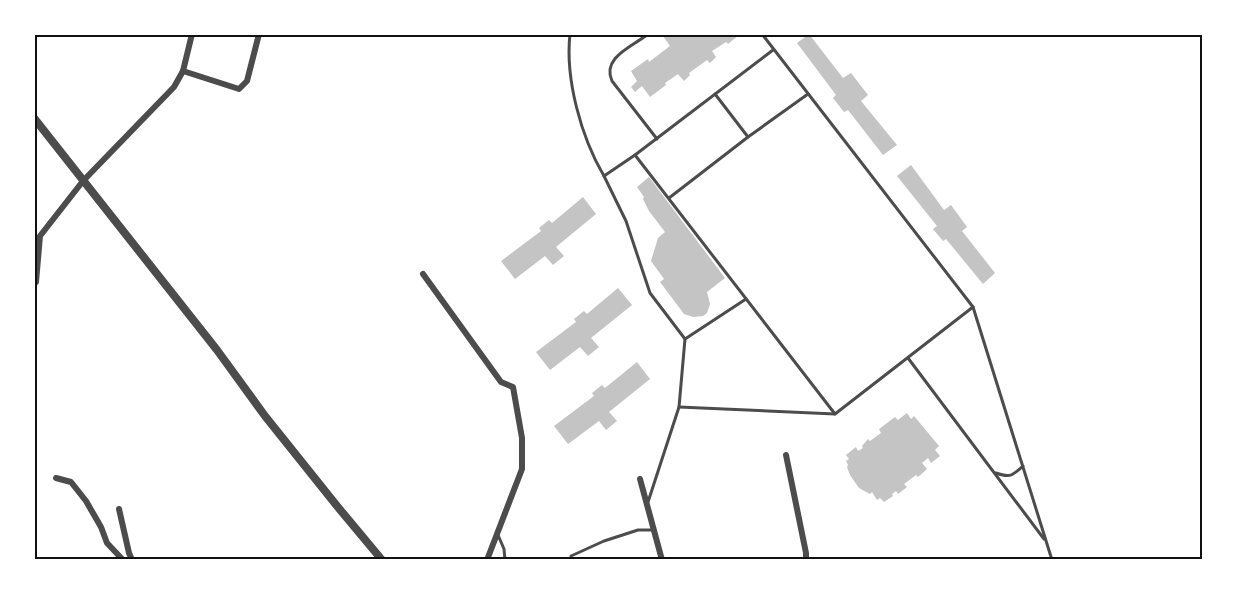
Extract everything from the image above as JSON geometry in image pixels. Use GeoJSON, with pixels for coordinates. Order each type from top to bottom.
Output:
{"type":"FeatureCollection","features":[{"type":"Feature","properties":{"kind":"street"},"geometry":{"type":"LineString","coordinates":[[36,282],[39,236],[83,181],[174,87],[183,71],[192,34]]}},
{"type":"Feature","properties":{"kind":"street"},"geometry":{"type":"LineString","coordinates":[[183,71],[239,89],[247,81],[258,34]]}},
{"type":"Feature","properties":{"kind":"street"},"geometry":{"type":"LineString","coordinates":[[34,118],[217,350],[266,416],[382,560]]}},
{"type":"Feature","properties":{"kind":"street"},"geometry":{"type":"LineString","coordinates":[[423,274],[501,382],[513,387],[522,438],[522,469],[487,560]]}},
{"type":"Feature","properties":{"kind":"street"},"geometry":{"type":"LineString","coordinates":[[786,455],[806,560]]}},
{"type":"Feature","properties":{"kind":"street"},"geometry":{"type":"LineString","coordinates":[[56,478],[71,482],[87,501],[107,543],[123,560]]}},
{"type":"Feature","properties":{"kind":"street"},"geometry":{"type":"LineString","coordinates":[[640,479],[662,560]]}},
{"type":"Feature","properties":{"kind":"street"},"geometry":{"type":"LineString","coordinates":[[119,508],[132,560]]}},
{"type":"Feature","properties":{"kind":"lane"},"geometry":{"type":"LineString","coordinates":[[570,34],[568,52],[576,101],[590,149],[626,221],[650,293],[685,339],[679,408],[647,506]]}},
{"type":"Feature","properties":{"kind":"lane"},"geometry":{"type":"LineString","coordinates":[[637,34],[644,37]]}},
{"type":"Feature","properties":{"kind":"lane"},"geometry":{"type":"LineString","coordinates":[[649,34],[615,58],[610,64],[608,74],[657,139]]}},
{"type":"Feature","properties":{"kind":"lane"},"geometry":{"type":"LineString","coordinates":[[762,34],[973,307],[1052,560]]}},
{"type":"Feature","properties":{"kind":"lane"},"geometry":{"type":"LineString","coordinates":[[604,176],[636,155],[773,50]]}},
{"type":"Feature","properties":{"kind":"lane"},"geometry":{"type":"LineString","coordinates":[[715,94],[748,137]]}},
{"type":"Feature","properties":{"kind":"lane"},"geometry":{"type":"LineString","coordinates":[[669,198],[808,94]]}},
{"type":"Feature","properties":{"kind":"lane"},"geometry":{"type":"LineString","coordinates":[[636,155],[835,414]]}},
{"type":"Feature","properties":{"kind":"lane"},"geometry":{"type":"LineString","coordinates":[[685,339],[747,300]]}},
{"type":"Feature","properties":{"kind":"lane"},"geometry":{"type":"LineString","coordinates":[[679,408],[835,414],[973,307]]}},
{"type":"Feature","properties":{"kind":"lane"},"geometry":{"type":"LineString","coordinates":[[908,358],[1046,541]]}},
{"type":"Feature","properties":{"kind":"lane"},"geometry":{"type":"LineString","coordinates":[[995,473],[1010,476],[1023,466]]}},
{"type":"Feature","properties":{"kind":"lane"},"geometry":{"type":"LineString","coordinates":[[571,560],[572,556],[604,541],[638,530],[654,530]]}},
{"type":"Feature","properties":{"kind":"lane"},"geometry":{"type":"LineString","coordinates":[[497,532],[504,549],[505,560]]}},
{"type":"Feature","properties":{"kind":"building"},"geometry":{"type":"Polygon","coordinates":[[[664,34],[740,34],[728,44],[726,42],[712,51],[716,57],[710,63],[707,60],[689,73],[690,75],[684,81],[678,74],[650,97],[642,86],[635,92],[631,87],[637,81],[631,71],[648,59],[649,62],[670,46],[664,34]]]}},
{"type":"Feature","properties":{"kind":"building"},"geometry":{"type":"Polygon","coordinates":[[[809,34],[843,78],[851,73],[868,95],[861,101],[897,145],[883,155],[848,110],[844,112],[833,98],[836,95],[797,43],[809,34]]]}},
{"type":"Feature","properties":{"kind":"building"},"geometry":{"type":"Polygon","coordinates":[[[911,165],[944,210],[951,205],[967,227],[962,231],[995,273],[983,284],[946,239],[943,241],[933,229],[937,226],[897,176],[911,165]]]}},
{"type":"Feature","properties":{"kind":"building"},"geometry":{"type":"Polygon","coordinates":[[[649,177],[725,278],[707,292],[710,304],[707,313],[703,316],[693,317],[684,314],[660,282],[664,279],[651,261],[658,238],[665,232],[649,211],[637,187],[649,177]]]}},
{"type":"Feature","properties":{"kind":"building"},"geometry":{"type":"Polygon","coordinates":[[[583,197],[596,214],[556,247],[564,256],[553,265],[545,256],[515,279],[501,261],[541,231],[539,228],[549,220],[552,223],[583,197]]]}},
{"type":"Feature","properties":{"kind":"building"},"geometry":{"type":"Polygon","coordinates":[[[618,288],[632,305],[591,338],[599,347],[588,356],[580,347],[550,370],[536,352],[576,322],[574,319],[584,311],[587,314],[618,288]]]}},
{"type":"Feature","properties":{"kind":"building"},"geometry":{"type":"Polygon","coordinates":[[[637,362],[650,379],[609,412],[617,421],[606,430],[599,421],[568,444],[554,426],[594,396],[592,393],[602,385],[605,388],[637,362]]]}},
{"type":"Feature","properties":{"kind":"building"},"geometry":{"type":"Polygon","coordinates":[[[907,413],[911,419],[914,416],[939,446],[935,450],[940,456],[931,463],[928,458],[922,463],[927,469],[904,484],[907,487],[898,494],[896,491],[884,502],[880,498],[877,500],[872,492],[870,494],[859,488],[850,475],[846,461],[849,459],[846,455],[856,447],[858,451],[863,448],[862,446],[868,439],[870,441],[881,433],[879,429],[895,417],[898,420],[907,413]]]}}]}
